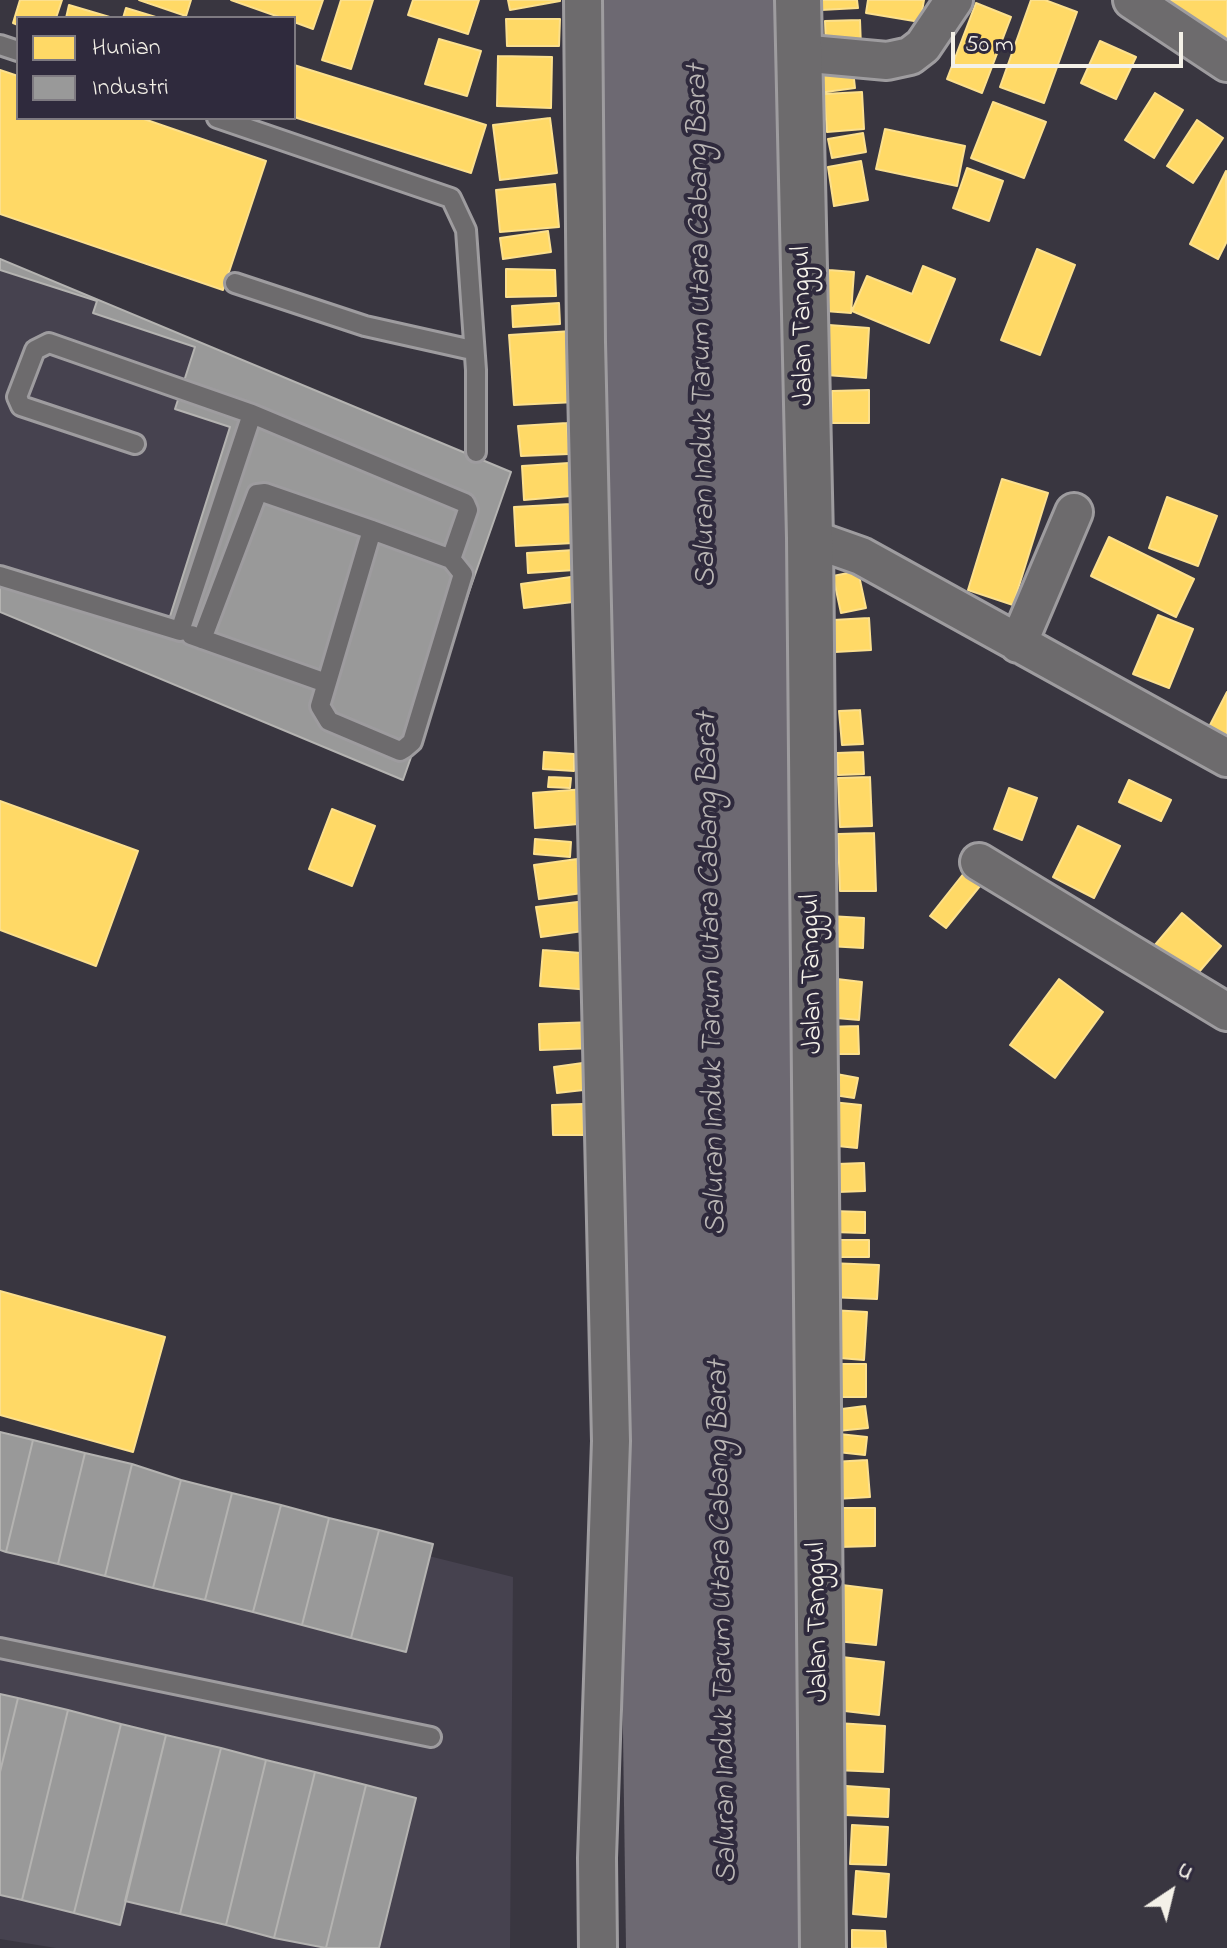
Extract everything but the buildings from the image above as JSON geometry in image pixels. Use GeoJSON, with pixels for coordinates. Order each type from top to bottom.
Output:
{"type":"FeatureCollection","features":[{"type":"Feature","properties":{"kind":"street"},"geometry":{"type":"LineString","coordinates":[[583,0],[586,342],[611,1441],[597,1858],[598,1948]]}},
{"type":"Feature","properties":{"kind":"street","name":"Jalan Tanggul"},"geometry":{"type":"LineString","coordinates":[[798,0],[810,538],[823,1948]]}},
{"type":"Feature","properties":{"kind":"street"},"geometry":{"type":"LineString","coordinates":[[799,53],[887,61],[910,56],[923,46],[954,0]]}},
{"type":"Feature","properties":{"kind":"street"},"geometry":{"type":"LineString","coordinates":[[1134,1],[1227,63]]}},
{"type":"Feature","properties":{"kind":"street"},"geometry":{"type":"LineString","coordinates":[[1018,644],[1074,512]]}},
{"type":"Feature","properties":{"kind":"street"},"geometry":{"type":"LineString","coordinates":[[810,538],[861,556],[1227,758]]}},
{"type":"Feature","properties":{"kind":"street"},"geometry":{"type":"LineString","coordinates":[[979,862],[1227,1012]]}},
{"type":"Feature","properties":{"kind":"lane"},"geometry":{"type":"LineString","coordinates":[[223,120],[451,198],[466,230],[476,452]]}},
{"type":"Feature","properties":{"kind":"lane"},"geometry":{"type":"LineString","coordinates":[[235,283],[365,326],[472,350]]}},
{"type":"Feature","properties":{"kind":"lane"},"geometry":{"type":"LineString","coordinates":[[135,444],[21,406],[17,397],[35,350],[49,343],[252,414],[465,503],[468,510],[451,559]]}},
{"type":"Feature","properties":{"kind":"lane"},"geometry":{"type":"LineString","coordinates":[[180,631],[252,414]]}},
{"type":"Feature","properties":{"kind":"lane"},"geometry":{"type":"LineString","coordinates":[[202,639],[257,494],[265,493],[372,530],[451,559],[460,566],[463,574],[409,745],[400,751],[329,721],[320,706],[372,530]]}},
{"type":"Feature","properties":{"kind":"lane"},"geometry":{"type":"LineString","coordinates":[[0,576],[180,631],[326,683]]}},
{"type":"Feature","properties":{"kind":"lane"},"geometry":{"type":"LineString","coordinates":[[0,1648],[431,1737]]}},
{"type":"Feature","properties":{"kind":"shaded area"},"geometry":{"type":"Polygon","coordinates":[[[0,259],[511,472],[403,780],[0,612],[0,259]]]}},
{"type":"Feature","properties":{"kind":"shaded area"},"geometry":{"type":"Polygon","coordinates":[[[0,1449],[513,1577],[510,1948],[56,1948],[0,1939],[0,1449]]]}},
{"type":"Feature","properties":{"kind":"water","name":"Saluran Induk Tarum Utara Cabang Barat"},"geometry":{"type":"Polygon","coordinates":[[[599,0],[779,0],[808,1948],[626,1948],[599,0]]]}}]}
